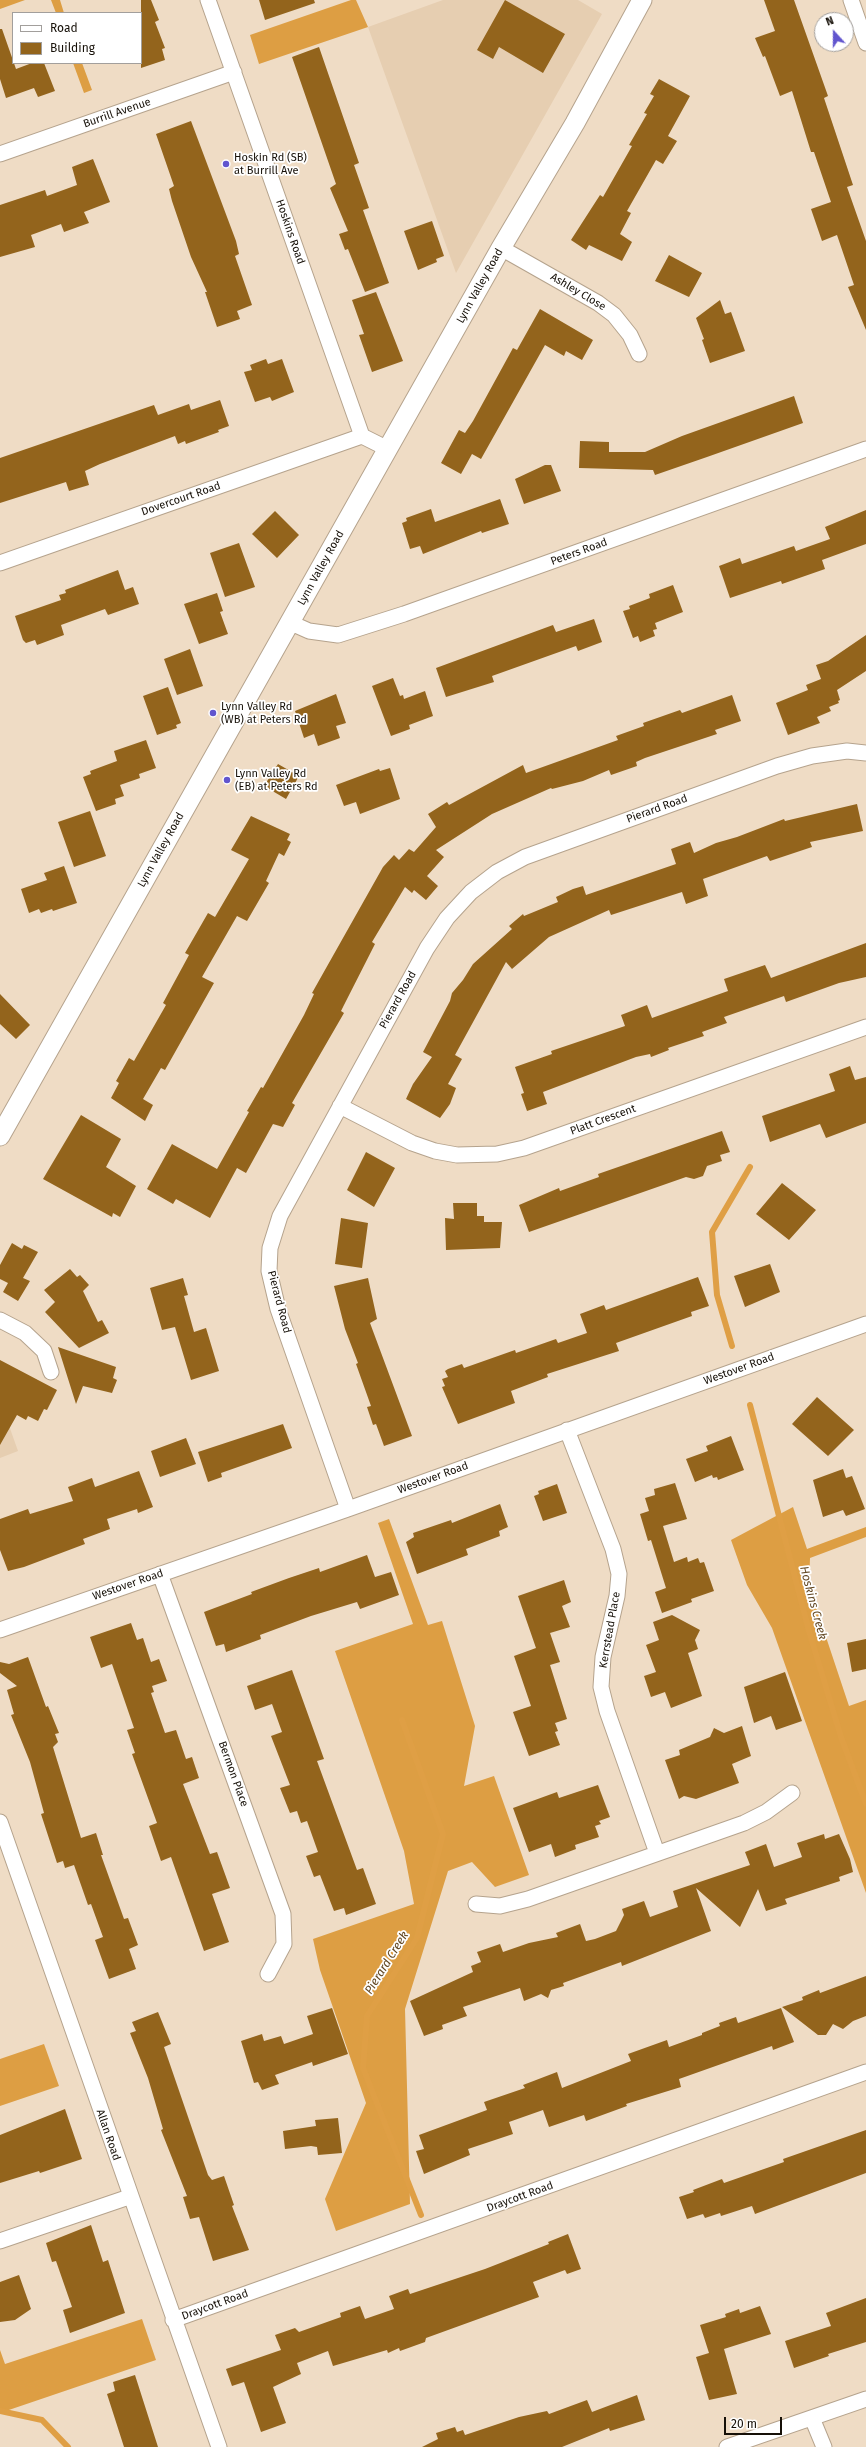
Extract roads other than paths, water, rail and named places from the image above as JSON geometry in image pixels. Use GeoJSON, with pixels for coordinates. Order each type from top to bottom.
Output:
{"type":"FeatureCollection","features":[{"type":"Feature","properties":{"kind":"street","name":"Hoskins Road"},"geometry":{"type":"LineString","coordinates":[[208,0],[362,436]]}},
{"type":"Feature","properties":{"kind":"street","name":"Lynn Valley Road"},"geometry":{"type":"LineString","coordinates":[[0,1136],[291,623],[501,248],[575,123],[642,0]]}},
{"type":"Feature","properties":{"kind":"street"},"geometry":{"type":"LineString","coordinates":[[851,0],[866,43]]}},
{"type":"Feature","properties":{"kind":"street","name":"Burrill Avenue"},"geometry":{"type":"LineString","coordinates":[[0,154],[234,72]]}},
{"type":"Feature","properties":{"kind":"street","name":"Ashley Close"},"geometry":{"type":"LineString","coordinates":[[501,248],[598,303],[614,315],[630,335],[639,354]]}},
{"type":"Feature","properties":{"kind":"street"},"geometry":{"type":"LineString","coordinates":[[362,436],[388,449]]}},
{"type":"Feature","properties":{"kind":"street","name":"Dovercourt Road"},"geometry":{"type":"LineString","coordinates":[[0,563],[362,436]]}},
{"type":"Feature","properties":{"kind":"street","name":"Peters Road"},"geometry":{"type":"LineString","coordinates":[[291,623],[309,631],[338,635],[404,614],[866,449]]}},
{"type":"Feature","properties":{"kind":"street","name":"Pierard Road"},"geometry":{"type":"LineString","coordinates":[[348,1509],[278,1309],[269,1271],[270,1248],[274,1231],[340,1106],[427,948],[447,918],[471,892],[497,872],[525,857],[777,766],[826,754],[847,751],[866,753]]}},
{"type":"Feature","properties":{"kind":"street","name":"Platt Crescent"},"geometry":{"type":"LineString","coordinates":[[340,1106],[412,1143],[434,1151],[456,1155],[497,1154],[524,1148],[866,1027]]}},
{"type":"Feature","properties":{"kind":"street"},"geometry":{"type":"LineString","coordinates":[[0,1320],[25,1333],[44,1351],[51,1372]]}},
{"type":"Feature","properties":{"kind":"street","name":"Westover Road"},"geometry":{"type":"LineString","coordinates":[[0,1630],[348,1509],[866,1324]]}},
{"type":"Feature","properties":{"kind":"street","name":"Kerrstead Place"},"geometry":{"type":"LineString","coordinates":[[567,1430],[613,1549],[619,1574],[617,1596],[604,1657],[601,1687],[607,1711],[657,1853]]}},
{"type":"Feature","properties":{"kind":"street","name":"Bermon Place"},"geometry":{"type":"LineString","coordinates":[[160,1574],[283,1914],[284,1944],[268,1974]]}},
{"type":"Feature","properties":{"kind":"street"},"geometry":{"type":"LineString","coordinates":[[476,1904],[500,1906],[528,1899],[744,1823],[766,1812],[792,1793]]}},
{"type":"Feature","properties":{"kind":"street","name":"Allan Road"},"geometry":{"type":"LineString","coordinates":[[0,1822],[69,2017],[129,2197],[219,2447]]}},
{"type":"Feature","properties":{"kind":"street","name":"Draycott Road"},"geometry":{"type":"LineString","coordinates":[[173,2320],[866,2072]]}},
{"type":"Feature","properties":{"kind":"street"},"geometry":{"type":"LineString","coordinates":[[0,2241],[129,2197]]}},
{"type":"Feature","properties":{"kind":"street"},"geometry":{"type":"LineString","coordinates":[[727,2447],[866,2399]]}},
{"type":"Feature","properties":{"kind":"street"},"geometry":{"type":"LineString","coordinates":[[812,2418],[824,2447]]}},
{"type":"Feature","properties":{"kind":"waterway","name":"Hoskins Creek"},"geometry":{"type":"LineString","coordinates":[[732,1346],[717,1295],[712,1232],[750,1167]]}},
{"type":"Feature","properties":{"kind":"waterway","name":"Hoskins Creek"},"geometry":{"type":"LineString","coordinates":[[750,1405],[809,1631],[841,1737],[866,1804]]}},
{"type":"Feature","properties":{"kind":"waterway","name":"Pierard Creek"},"geometry":{"type":"LineString","coordinates":[[402,1720],[443,1834],[417,1938],[367,2016],[363,2068],[421,2215]]}},
{"type":"Feature","properties":{"kind":"waterway"},"geometry":{"type":"LineString","coordinates":[[0,2411],[42,2420],[68,2447]]}},
{"type":"Feature","properties":{"kind":"place","name":"Hoskin Rd (SB) at Burrill Ave"},"geometry":{"type":"Point","coordinates":[226,164]}},
{"type":"Feature","properties":{"kind":"place","name":"Lynn Valley Rd (WB) at Peters Rd"},"geometry":{"type":"Point","coordinates":[213,713]}},
{"type":"Feature","properties":{"kind":"place","name":"Lynn Valley Rd (EB) at Peters Rd"},"geometry":{"type":"Point","coordinates":[227,780]}}]}
